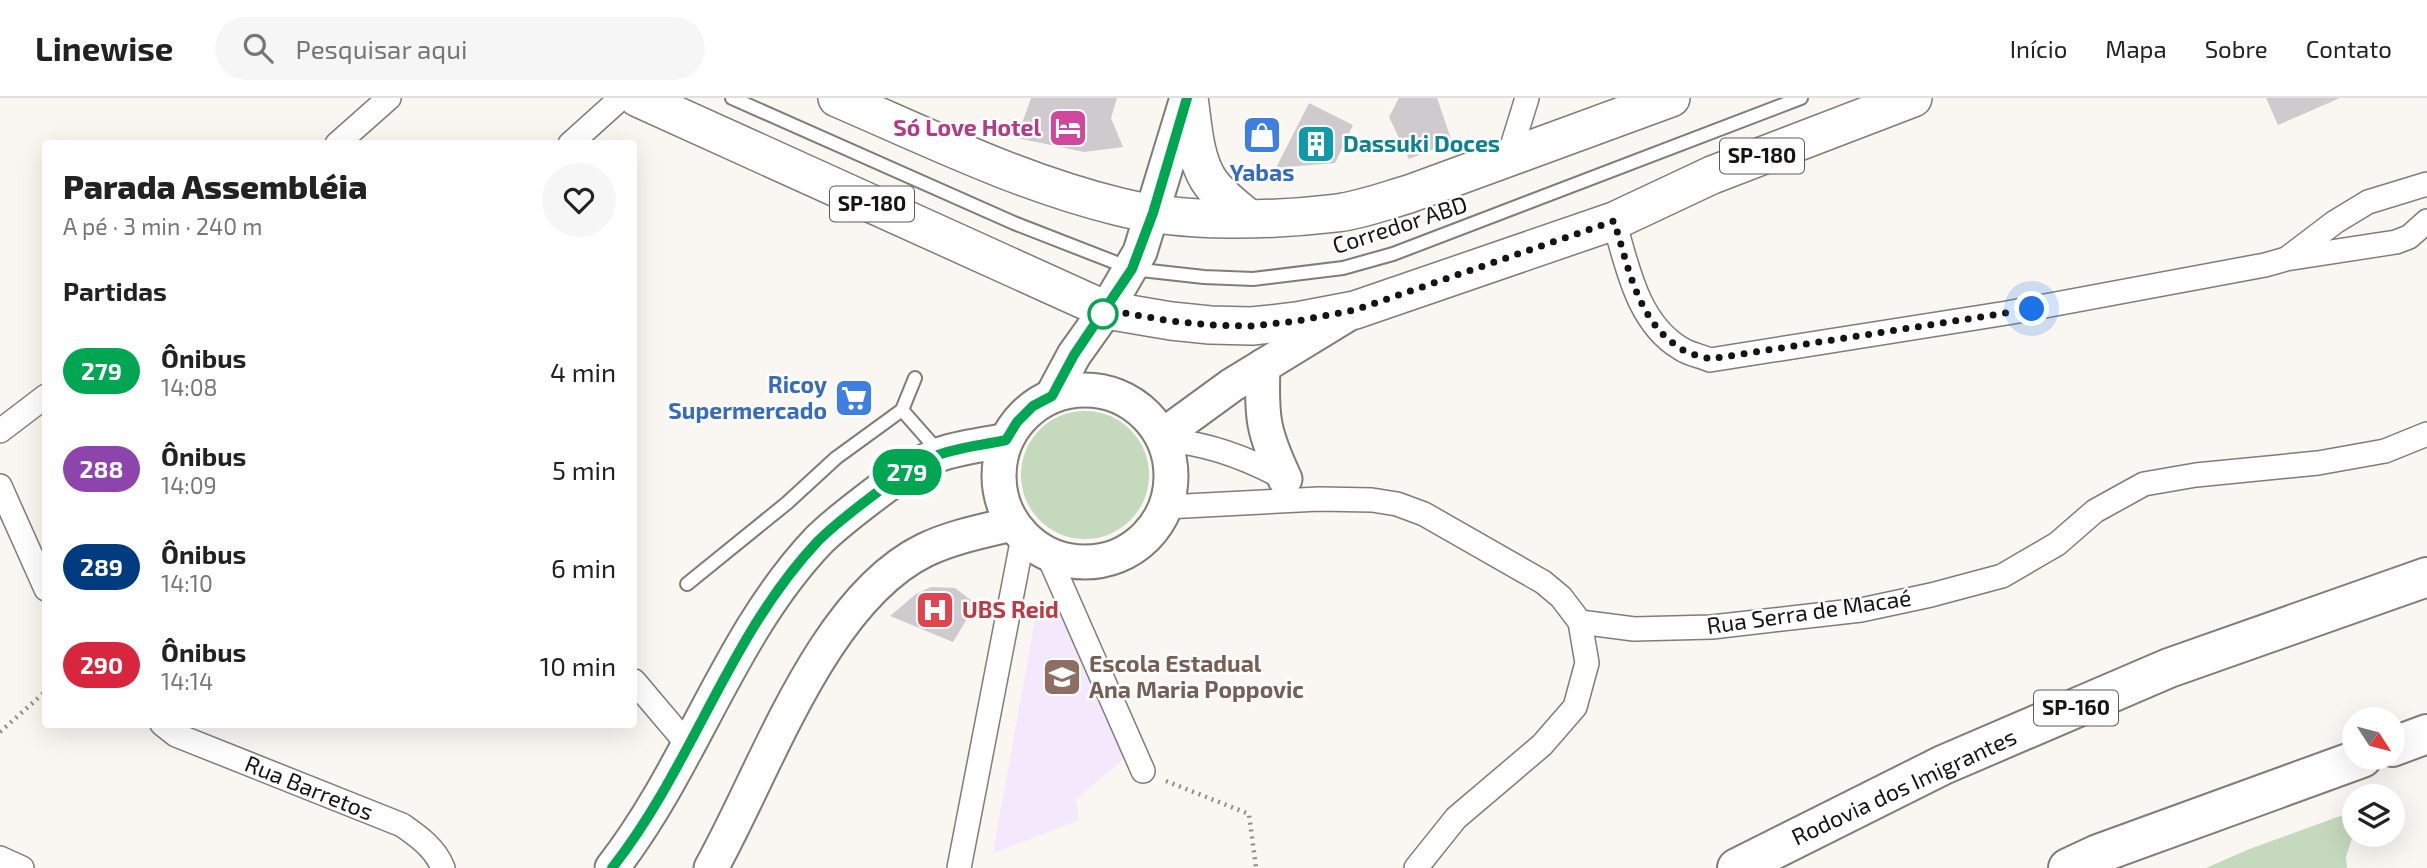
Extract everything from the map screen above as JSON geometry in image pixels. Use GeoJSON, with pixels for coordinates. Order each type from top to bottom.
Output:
{"type":"FeatureCollection","features":[{"type":"Feature","properties":{"kind":"highway","name":"Rodovia dos Imigrantes"},"geometry":{"type":"LineString","coordinates":[[1737,868],[1942,765],[2169,668],[2427,577]]}},
{"type":"Feature","properties":{"kind":"highway"},"geometry":{"type":"LineString","coordinates":[[2405,742],[2427,734]]}},
{"type":"Feature","properties":{"kind":"highway"},"geometry":{"type":"LineString","coordinates":[[2068,868],[2098,854],[2342,765]]}},
{"type":"Feature","properties":{"kind":"main road","name":"SP-180"},"geometry":{"type":"LineString","coordinates":[[638,98],[1106,310],[1171,321],[1252,326],[1355,310],[1614,221],[1712,175],[1913,98]]}},
{"type":"Feature","properties":{"kind":"main road"},"geometry":{"type":"LineString","coordinates":[[837,98],[1025,178],[1100,202],[1153,213],[1201,218],[1338,213],[1362,208],[1409,194],[1671,98]]}},
{"type":"Feature","properties":{"kind":"main road"},"geometry":{"type":"LineString","coordinates":[[1188,98],[1198,153],[1208,179],[1222,196],[1248,218]]}},
{"type":"Feature","properties":{"kind":"street"},"geometry":{"type":"LineString","coordinates":[[342,140],[389,98]]}},
{"type":"Feature","properties":{"kind":"street"},"geometry":{"type":"LineString","coordinates":[[574,140],[621,98]]}},
{"type":"Feature","properties":{"kind":"street"},"geometry":{"type":"LineString","coordinates":[[1052,396],[1074,355],[1132,269],[1153,213],[1188,98]]}},
{"type":"Feature","properties":{"kind":"street"},"geometry":{"type":"LineString","coordinates":[[1509,156],[1527,98]]}},
{"type":"Feature","properties":{"kind":"street"},"geometry":{"type":"LineString","coordinates":[[2286,259],[2334,222],[2368,202],[2427,184]]}},
{"type":"Feature","properties":{"kind":"street"},"geometry":{"type":"LineString","coordinates":[[1614,221],[1637,295],[1660,332],[1681,349],[1710,359],[2007,313],[2286,259],[2396,242],[2409,237],[2427,221]]}},
{"type":"Feature","properties":{"kind":"street"},"geometry":{"type":"LineString","coordinates":[[1163,438],[1232,386],[1355,310]]}},
{"type":"Feature","properties":{"kind":"street"},"geometry":{"type":"LineString","coordinates":[[1263,366],[1263,423],[1268,442],[1285,479]]}},
{"type":"Feature","properties":{"kind":"street"},"geometry":{"type":"LineString","coordinates":[[711,868],[815,664],[858,603],[900,566],[926,550],[963,537],[1028,539],[1079,563],[1101,561],[1122,554],[1141,542],[1155,526],[1166,507],[1171,485],[1170,461],[1163,438],[1147,415],[1127,400],[1102,391],[1077,390],[1052,396],[1033,406],[1017,422],[1006,440],[998,468],[1000,497],[1028,539],[1143,771]]}},
{"type":"Feature","properties":{"kind":"street"},"geometry":{"type":"LineString","coordinates":[[0,431],[42,399]]}},
{"type":"Feature","properties":{"kind":"street","name":"Rua Serra de Macaé"},"geometry":{"type":"LineString","coordinates":[[1580,622],[1634,629],[1712,627],[1861,610],[1931,595],[2002,576],[2057,544],[2095,511],[2144,484],[2196,475],[2318,463],[2385,451],[2427,434]]}},
{"type":"Feature","properties":{"kind":"street"},"geometry":{"type":"LineString","coordinates":[[1163,438],[1212,446],[1285,479],[1319,499]]}},
{"type":"Feature","properties":{"kind":"street"},"geometry":{"type":"LineString","coordinates":[[612,868],[649,817],[750,632],[787,578],[818,541],[910,469],[940,454],[1006,440]]}},
{"type":"Feature","properties":{"kind":"street"},"geometry":{"type":"LineString","coordinates":[[0,486],[42,580]]}},
{"type":"Feature","properties":{"kind":"street"},"geometry":{"type":"LineString","coordinates":[[1166,507],[1319,499],[1372,500],[1397,504],[1424,514],[1543,582],[1561,597],[1580,622],[1587,663],[1575,707],[1542,745],[1456,818],[1416,868]]}},
{"type":"Feature","properties":{"kind":"street"},"geometry":{"type":"LineString","coordinates":[[959,868],[1028,539]]}},
{"type":"Feature","properties":{"kind":"street"},"geometry":{"type":"LineString","coordinates":[[637,684],[690,746]]}},
{"type":"Feature","properties":{"kind":"street","name":"Rua Barretos"},"geometry":{"type":"LineString","coordinates":[[168,728],[176,734],[402,825],[424,840],[439,858],[443,868]]}},
{"type":"Feature","properties":{"kind":"street"},"geometry":{"type":"LineString","coordinates":[[0,858],[22,868]]}},
{"type":"Feature","properties":{"kind":"lane","name":"Corredor ABD"},"geometry":{"type":"LineString","coordinates":[[732,98],[1014,223],[1132,269],[1204,278],[1254,279],[1343,268],[1406,249],[1801,98]]}},
{"type":"Feature","properties":{"kind":"lane"},"geometry":{"type":"LineString","coordinates":[[687,584],[787,503],[836,458],[902,410],[915,378]]}},
{"type":"Feature","properties":{"kind":"lane"},"geometry":{"type":"LineString","coordinates":[[902,410],[940,454]]}},
{"type":"Feature","properties":{"kind":"path"},"geometry":{"type":"LineString","coordinates":[[0,732],[42,695]]}},
{"type":"Feature","properties":{"kind":"path"},"geometry":{"type":"LineString","coordinates":[[1143,771],[1249,814],[1256,868]]}},
{"type":"Feature","properties":{"kind":"shaded area","name":"Escola Estadual Ana Maria Poppovic"},"geometry":{"type":"Polygon","coordinates":[[[1054,599],[1139,746],[1076,799],[1079,820],[993,853],[1037,609],[1054,599]]]}},
{"type":"Feature","properties":{"kind":"green space"},"geometry":{"type":"Polygon","coordinates":[[[1085,411],[1109,416],[1130,430],[1144,451],[1149,475],[1144,499],[1130,520],[1109,534],[1085,539],[1061,534],[1040,520],[1026,499],[1021,475],[1026,451],[1040,430],[1061,416],[1085,411]]]}},
{"type":"Feature","properties":{"kind":"green space"},"geometry":{"type":"Polygon","coordinates":[[[2342,815],[2342,847],[2349,847],[2346,857],[2347,868],[2206,868],[2342,815]]]}},
{"type":"Feature","properties":{"kind":"building","name":"Só Love Hotel"},"geometry":{"type":"Polygon","coordinates":[[[1031,98],[1117,98],[1111,118],[1123,147],[1084,152],[1017,138],[1031,98]]]}},
{"type":"Feature","properties":{"kind":"building"},"geometry":{"type":"Polygon","coordinates":[[[1399,98],[1437,98],[1452,142],[1409,159],[1389,117],[1399,98]]]}},
{"type":"Feature","properties":{"kind":"building"},"geometry":{"type":"Polygon","coordinates":[[[2266,98],[2340,98],[2278,125],[2266,98]]]}},
{"type":"Feature","properties":{"kind":"building","name":"Dassuki Doces"},"geometry":{"type":"Polygon","coordinates":[[[1309,103],[1353,125],[1335,163],[1276,168],[1309,103]]]}},
{"type":"Feature","properties":{"kind":"building","name":"UBS Reid"},"geometry":{"type":"Polygon","coordinates":[[[931,587],[955,588],[976,604],[953,642],[890,616],[916,594],[931,587]]]}},
{"type":"Feature","properties":{"kind":"bus line","name":"279"},"geometry":{"type":"LineString","coordinates":[[612,868],[649,817],[750,632],[787,578],[818,541],[910,469],[940,454],[1006,440],[1017,422],[1033,406],[1052,396],[1074,355],[1106,310],[1140,252],[1187,98]]}},
{"type":"Feature","properties":{"kind":"place","name":"Só Love Hotel"},"geometry":{"type":"Point","coordinates":[1068,128]}},
{"type":"Feature","properties":{"kind":"place","name":"Yabas"},"geometry":{"type":"Point","coordinates":[1262,135]}},
{"type":"Feature","properties":{"kind":"place","name":"Dassuki Doces"},"geometry":{"type":"Point","coordinates":[1316,144]}},
{"type":"Feature","properties":{"kind":"place","name":"Ricoy Supermercado"},"geometry":{"type":"Point","coordinates":[854,398]}},
{"type":"Feature","properties":{"kind":"place","name":"UBS Reid"},"geometry":{"type":"Point","coordinates":[935,610]}},
{"type":"Feature","properties":{"kind":"place","name":"Escola Estadual Ana Maria Poppovic"},"geometry":{"type":"Point","coordinates":[1062,677]}},
{"type":"Feature","properties":{"kind":"route"},"geometry":{"type":"LineString","coordinates":[[1103,314],[1106,310],[1210,325],[1252,326],[1297,321],[1355,310],[1614,221],[1637,295],[1660,332],[1681,349],[1710,359],[2032,309]]}}]}
